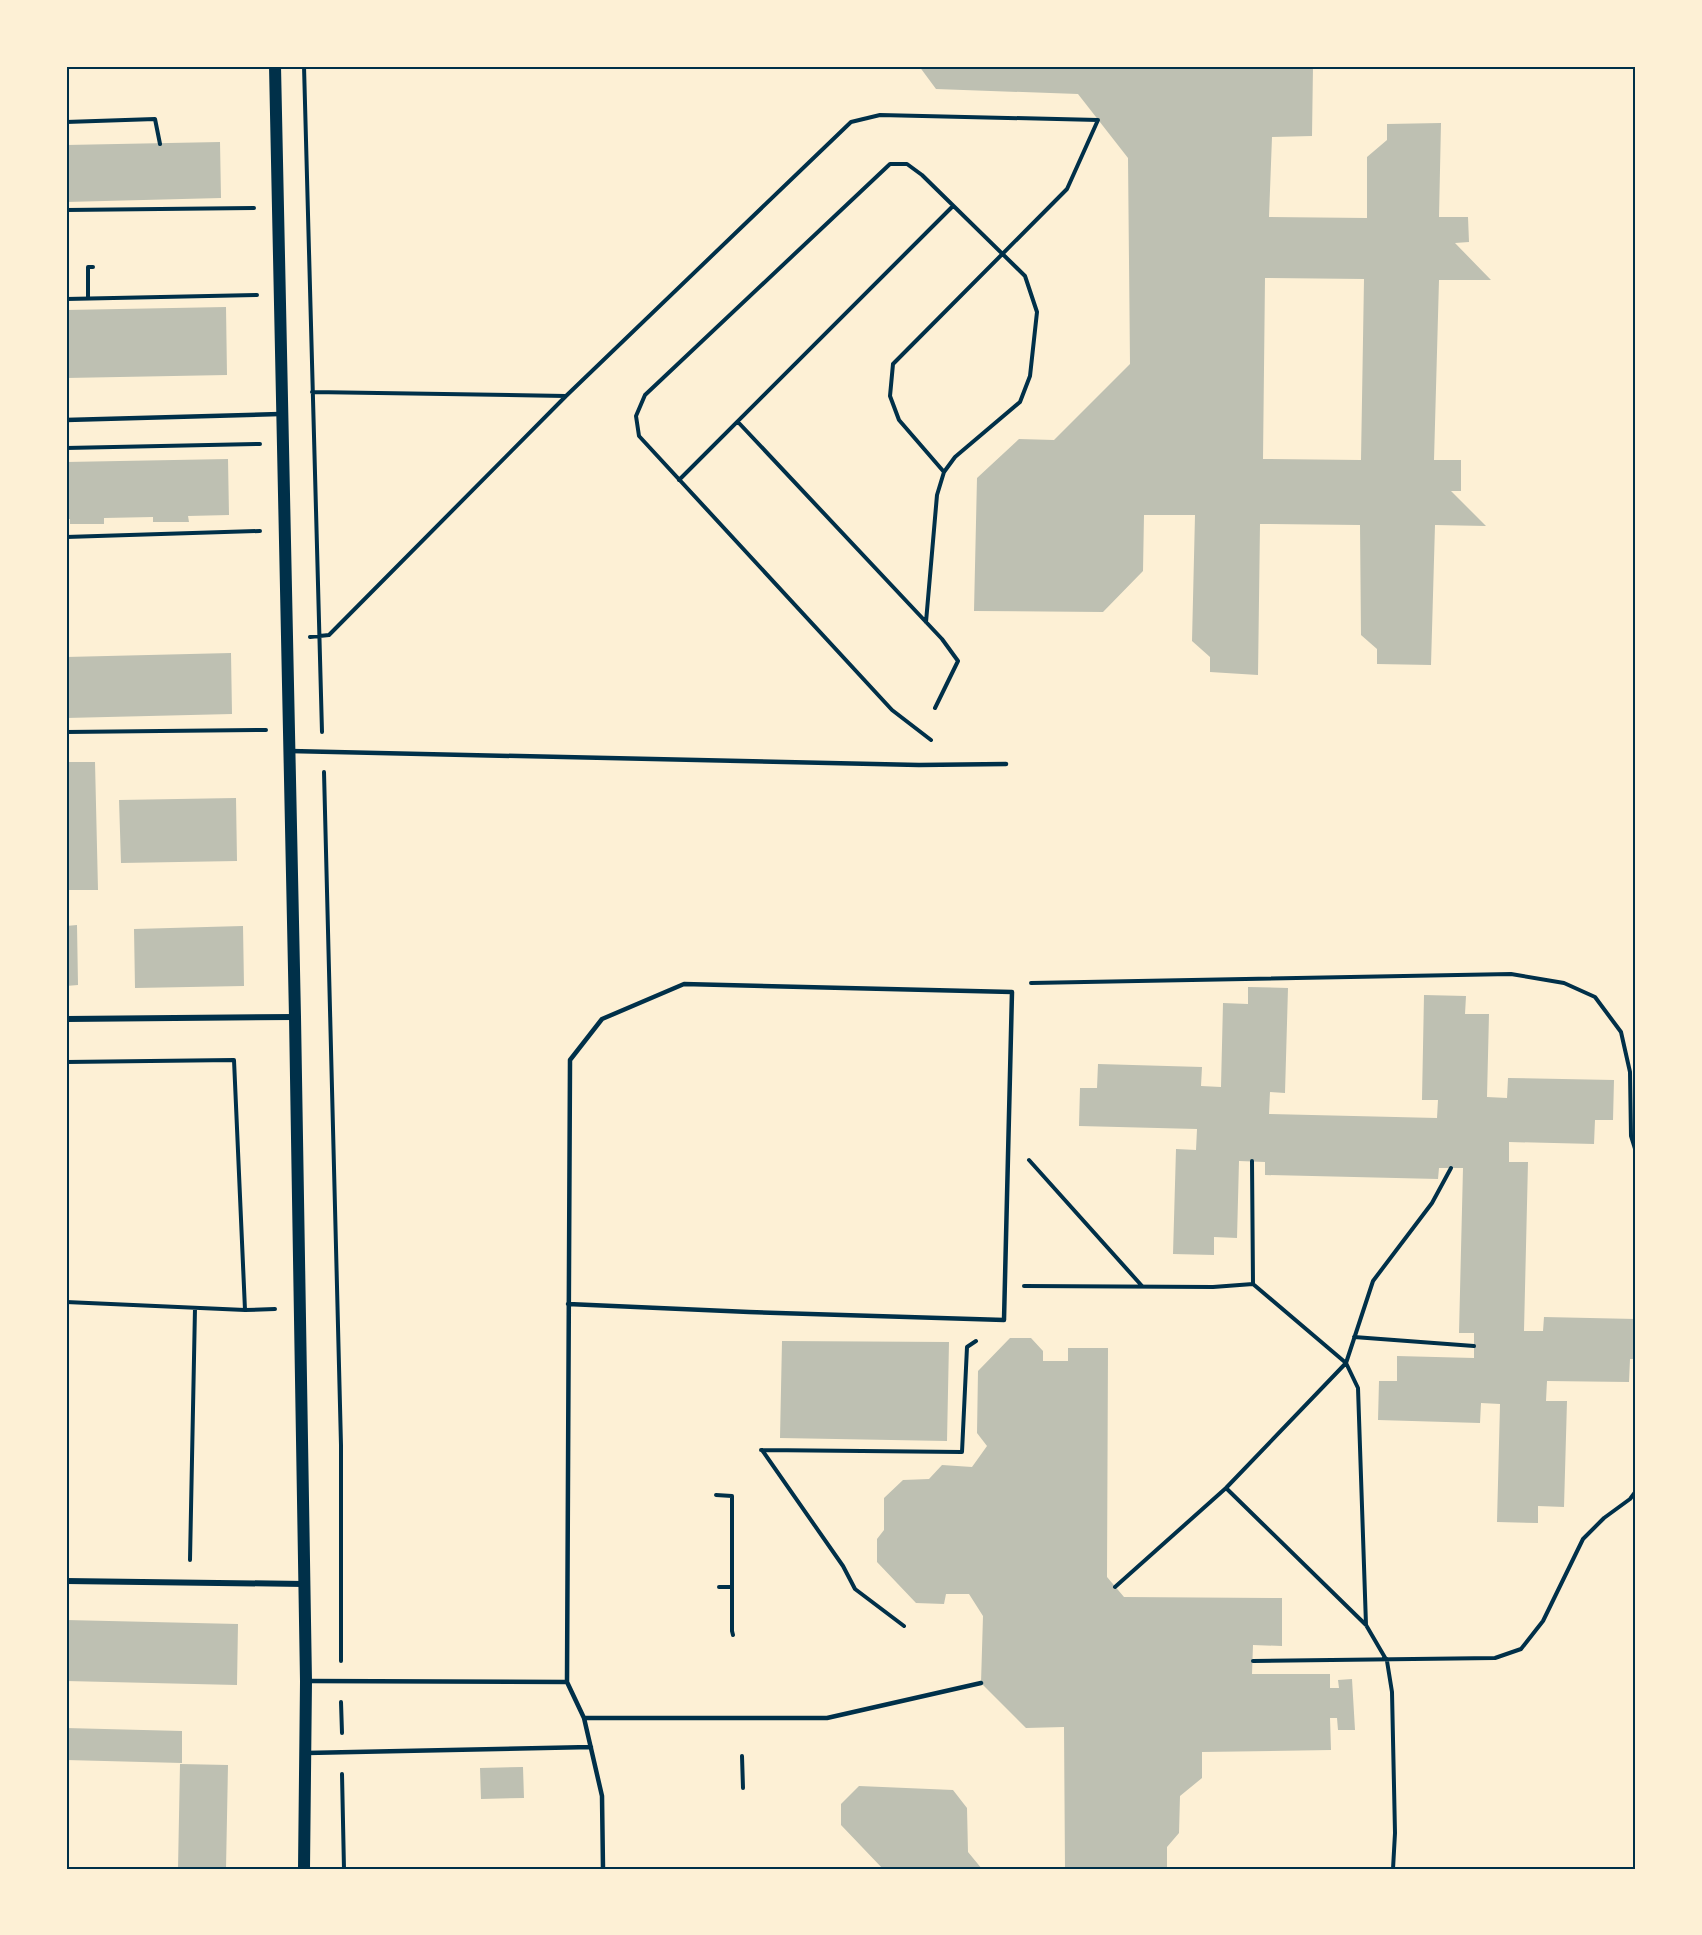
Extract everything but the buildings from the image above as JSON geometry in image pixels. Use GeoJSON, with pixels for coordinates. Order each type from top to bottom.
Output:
{"type":"FeatureCollection","features":[{"type":"Feature","properties":{"kind":"main road"},"geometry":{"type":"LineString","coordinates":[[275,66],[290,729],[306,1681],[304,1869]]}},
{"type":"Feature","properties":{"kind":"street"},"geometry":{"type":"LineString","coordinates":[[66,1019],[295,1017]]}},
{"type":"Feature","properties":{"kind":"street"},"geometry":{"type":"LineString","coordinates":[[66,1581],[304,1584]]}},
{"type":"Feature","properties":{"kind":"lane"},"geometry":{"type":"LineString","coordinates":[[66,420],[282,414]]}},
{"type":"Feature","properties":{"kind":"lane"},"geometry":{"type":"LineString","coordinates":[[290,751],[907,765],[1006,764]]}},
{"type":"Feature","properties":{"kind":"lane"},"geometry":{"type":"LineString","coordinates":[[568,1304],[1004,1320],[1012,993],[684,984],[602,1019],[570,1060],[568,1304],[567,1682],[584,1718],[602,1796],[603,1869]]}},
{"type":"Feature","properties":{"kind":"lane"},"geometry":{"type":"LineString","coordinates":[[306,1681],[567,1682]]}},
{"type":"Feature","properties":{"kind":"lane"},"geometry":{"type":"LineString","coordinates":[[584,1718],[827,1718],[981,1683]]}},
{"type":"Feature","properties":{"kind":"lane"},"geometry":{"type":"LineString","coordinates":[[306,1753],[591,1747]]}},
{"type":"Feature","properties":{"kind":"path"},"geometry":{"type":"LineString","coordinates":[[304,66],[340,1433],[344,1869]]}},
{"type":"Feature","properties":{"kind":"path"},"geometry":{"type":"LineString","coordinates":[[288,640],[329,635],[566,396],[851,122],[880,115],[1098,120],[1067,189],[893,364],[890,396],[899,420],[944,472]]}},
{"type":"Feature","properties":{"kind":"path"},"geometry":{"type":"LineString","coordinates":[[66,145],[66,122],[155,119],[160,144]]}},
{"type":"Feature","properties":{"kind":"path"},"geometry":{"type":"LineString","coordinates":[[926,622],[937,495],[944,472],[955,457],[1020,402],[1030,376],[1036,312],[1025,276],[922,175],[907,164],[890,164],[645,395],[636,416],[639,435],[679,480],[892,710],[931,740]]}},
{"type":"Feature","properties":{"kind":"path"},"geometry":{"type":"LineString","coordinates":[[679,480],[953,206]]}},
{"type":"Feature","properties":{"kind":"path"},"geometry":{"type":"LineString","coordinates":[[66,210],[278,207]]}},
{"type":"Feature","properties":{"kind":"path"},"geometry":{"type":"LineString","coordinates":[[88,298],[88,267],[93,267]]}},
{"type":"Feature","properties":{"kind":"path"},"geometry":{"type":"LineString","coordinates":[[66,299],[279,294]]}},
{"type":"Feature","properties":{"kind":"path"},"geometry":{"type":"LineString","coordinates":[[282,392],[566,396]]}},
{"type":"Feature","properties":{"kind":"path"},"geometry":{"type":"LineString","coordinates":[[738,422],[942,639],[958,661],[935,708]]}},
{"type":"Feature","properties":{"kind":"path"},"geometry":{"type":"LineString","coordinates":[[66,448],[283,443]]}},
{"type":"Feature","properties":{"kind":"path"},"geometry":{"type":"LineString","coordinates":[[66,537],[285,531]]}},
{"type":"Feature","properties":{"kind":"path"},"geometry":{"type":"LineString","coordinates":[[66,732],[290,729]]}},
{"type":"Feature","properties":{"kind":"path"},"geometry":{"type":"LineString","coordinates":[[1012,993],[1024,983],[1511,974],[1564,983],[1596,997],[1621,1032],[1630,1072],[1631,1136],[1636,1152]]}},
{"type":"Feature","properties":{"kind":"path"},"geometry":{"type":"LineString","coordinates":[[66,1062],[234,1059],[245,1310]]}},
{"type":"Feature","properties":{"kind":"path"},"geometry":{"type":"LineString","coordinates":[[1008,1136],[1143,1287]]}},
{"type":"Feature","properties":{"kind":"path"},"geometry":{"type":"LineString","coordinates":[[1252,1161],[1253,1284]]}},
{"type":"Feature","properties":{"kind":"path"},"geometry":{"type":"LineString","coordinates":[[1115,1587],[1226,1488],[1346,1363],[1373,1281],[1432,1203],[1451,1168]]}},
{"type":"Feature","properties":{"kind":"path"},"geometry":{"type":"LineString","coordinates":[[904,1626],[855,1589],[843,1566],[761,1450],[962,1452],[967,1347],[1004,1320],[1020,1286],[1143,1287],[1253,1284],[1346,1363],[1358,1388],[1366,1625]]}},
{"type":"Feature","properties":{"kind":"path"},"geometry":{"type":"LineString","coordinates":[[66,1302],[245,1310],[300,1308]]}},
{"type":"Feature","properties":{"kind":"path"},"geometry":{"type":"LineString","coordinates":[[189,1582],[195,1308]]}},
{"type":"Feature","properties":{"kind":"path"},"geometry":{"type":"LineString","coordinates":[[1354,1337],[1474,1346]]}},
{"type":"Feature","properties":{"kind":"path"},"geometry":{"type":"LineString","coordinates":[[1226,1488],[1366,1625],[1388,1661],[1392,1692],[1395,1833],[1393,1869]]}},
{"type":"Feature","properties":{"kind":"path"},"geometry":{"type":"LineString","coordinates":[[1253,1661],[1495,1658],[1521,1649],[1543,1621],[1583,1539],[1604,1518],[1630,1499],[1636,1491]]}},
{"type":"Feature","properties":{"kind":"path"},"geometry":{"type":"LineString","coordinates":[[716,1495],[732,1496],[731,1587],[732,1632],[734,1635]]}},
{"type":"Feature","properties":{"kind":"path"},"geometry":{"type":"LineString","coordinates":[[719,1587],[731,1587]]}},
{"type":"Feature","properties":{"kind":"path"},"geometry":{"type":"LineString","coordinates":[[742,1756],[743,1788]]}}]}
